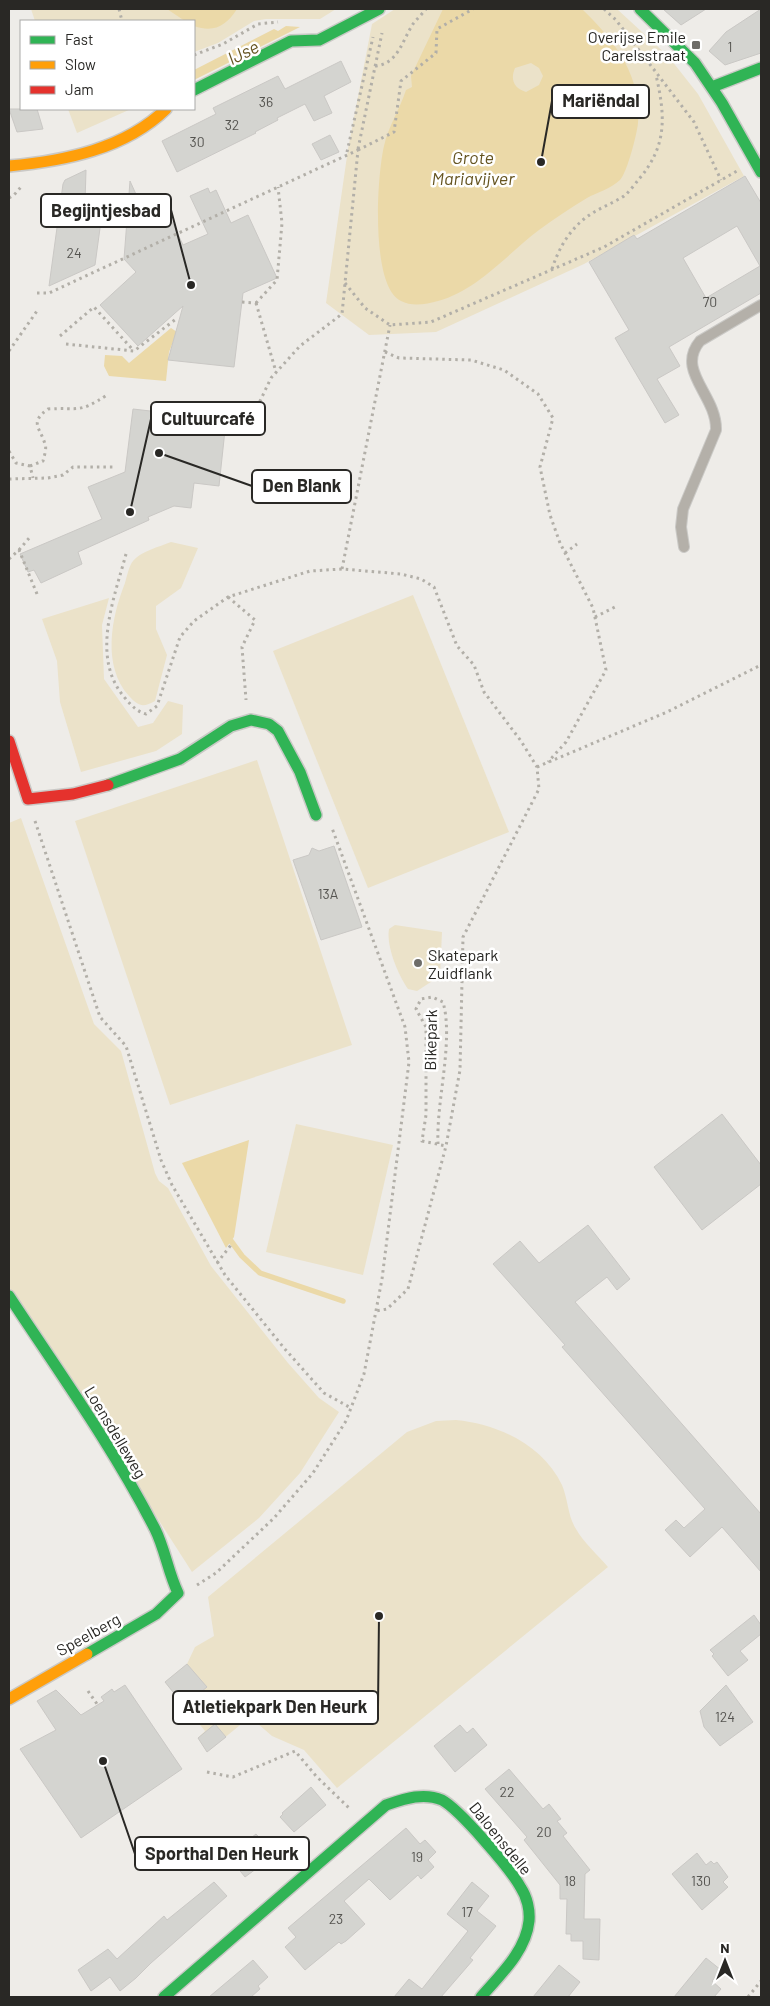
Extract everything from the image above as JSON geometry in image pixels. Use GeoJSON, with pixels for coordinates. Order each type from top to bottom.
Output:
{"type":"FeatureCollection","features":[{"type":"Feature","properties":{"kind":"street"},"geometry":{"type":"LineString","coordinates":[[195,89],[290,41],[319,40],[379,9]]}},
{"type":"Feature","properties":{"kind":"street"},"geometry":{"type":"LineString","coordinates":[[640,9],[675,40],[712,87],[761,172]]}},
{"type":"Feature","properties":{"kind":"street"},"geometry":{"type":"LineString","coordinates":[[712,87],[761,68]]}},
{"type":"Feature","properties":{"kind":"street"},"geometry":{"type":"LineString","coordinates":[[9,166],[40,163],[102,147],[157,119],[165,110]]}},
{"type":"Feature","properties":{"kind":"street"},"geometry":{"type":"LineString","coordinates":[[9,741],[28,800],[58,799],[85,793],[182,759],[229,727],[247,720],[260,721],[271,725],[278,731],[306,787],[316,815]]}},
{"type":"Feature","properties":{"kind":"street","name":"Loensdelleweg"},"geometry":{"type":"LineString","coordinates":[[9,1296],[70,1387],[156,1531],[169,1565],[172,1581],[178,1593]]}},
{"type":"Feature","properties":{"kind":"street","name":"Speelberg"},"geometry":{"type":"LineString","coordinates":[[9,1698],[148,1619],[168,1604],[178,1593]]}},
{"type":"Feature","properties":{"kind":"street","name":"Daloensdelle"},"geometry":{"type":"LineString","coordinates":[[164,1997],[386,1805],[402,1798],[419,1796],[439,1799],[458,1809],[528,1899],[530,1918],[528,1934],[522,1948],[481,1997]]}},
{"type":"Feature","properties":{"kind":"lane"},"geometry":{"type":"LineString","coordinates":[[684,547],[683,509],[716,425],[711,407],[690,364],[692,350],[700,341],[761,305]]}},
{"type":"Feature","properties":{"kind":"path"},"geometry":{"type":"LineString","coordinates":[[347,153],[379,9]]}},
{"type":"Feature","properties":{"kind":"path"},"geometry":{"type":"LineString","coordinates":[[375,66],[386,65],[398,53],[413,25],[426,9]]}},
{"type":"Feature","properties":{"kind":"path"},"geometry":{"type":"LineString","coordinates":[[37,293],[50,293],[394,132],[400,81],[436,53],[437,29],[473,9]]}},
{"type":"Feature","properties":{"kind":"path"},"geometry":{"type":"LineString","coordinates":[[604,9],[616,20],[656,75],[694,122],[721,180]]}},
{"type":"Feature","properties":{"kind":"path"},"geometry":{"type":"LineString","coordinates":[[240,423],[252,418],[271,378],[300,346],[342,314],[358,150],[383,28]]}},
{"type":"Feature","properties":{"kind":"path"},"geometry":{"type":"LineString","coordinates":[[552,269],[558,250],[584,218],[626,195],[648,169],[662,138],[663,106],[656,75]]}},
{"type":"Feature","properties":{"kind":"path"},"geometry":{"type":"LineString","coordinates":[[345,283],[365,308],[390,325],[431,322],[604,247],[754,160]]}},
{"type":"Feature","properties":{"kind":"path"},"geometry":{"type":"LineString","coordinates":[[256,303],[277,280],[282,223],[278,187]]}},
{"type":"Feature","properties":{"kind":"path"},"geometry":{"type":"LineString","coordinates":[[242,302],[256,303]]}},
{"type":"Feature","properties":{"kind":"path"},"geometry":{"type":"LineString","coordinates":[[256,303],[276,373]]}},
{"type":"Feature","properties":{"kind":"path"},"geometry":{"type":"LineString","coordinates":[[60,336],[94,307],[134,351]]}},
{"type":"Feature","properties":{"kind":"path"},"geometry":{"type":"LineString","coordinates":[[9,351],[37,311]]}},
{"type":"Feature","properties":{"kind":"path"},"geometry":{"type":"LineString","coordinates":[[66,344],[134,351],[176,319]]}},
{"type":"Feature","properties":{"kind":"path"},"geometry":{"type":"LineString","coordinates":[[342,569],[390,325]]}},
{"type":"Feature","properties":{"kind":"path"},"geometry":{"type":"LineString","coordinates":[[385,352],[399,358],[472,360],[504,370],[538,394],[553,418],[540,467],[550,515],[593,608],[606,670],[566,742],[548,762]]}},
{"type":"Feature","properties":{"kind":"path"},"geometry":{"type":"LineString","coordinates":[[9,452],[16,463],[30,466],[43,461],[46,446],[38,431],[37,421],[39,415],[48,409],[74,410],[88,407],[107,395]]}},
{"type":"Feature","properties":{"kind":"path"},"geometry":{"type":"LineString","coordinates":[[30,466],[32,478]]}},
{"type":"Feature","properties":{"kind":"path"},"geometry":{"type":"LineString","coordinates":[[9,479],[63,475],[73,467],[114,466]]}},
{"type":"Feature","properties":{"kind":"path"},"geometry":{"type":"LineString","coordinates":[[9,559],[30,537]]}},
{"type":"Feature","properties":{"kind":"path"},"geometry":{"type":"LineString","coordinates":[[566,553],[577,544]]}},
{"type":"Feature","properties":{"kind":"path"},"geometry":{"type":"LineString","coordinates":[[19,550],[36,594]]}},
{"type":"Feature","properties":{"kind":"path"},"geometry":{"type":"LineString","coordinates":[[126,554],[109,619],[107,644],[110,673],[121,693],[136,710],[146,714],[157,706],[180,637],[194,621],[228,597],[310,571],[342,569],[401,574],[421,579],[434,587],[457,646],[474,665],[484,692],[521,741],[537,767],[539,789],[463,937],[460,1070],[446,1146],[408,1289],[387,1310],[376,1311]]}},
{"type":"Feature","properties":{"kind":"path"},"geometry":{"type":"LineString","coordinates":[[228,597],[255,620],[242,647],[247,720]]}},
{"type":"Feature","properties":{"kind":"path"},"geometry":{"type":"LineString","coordinates":[[595,617],[617,606]]}},
{"type":"Feature","properties":{"kind":"path"},"geometry":{"type":"LineString","coordinates":[[537,767],[667,712],[761,665]]}},
{"type":"Feature","properties":{"kind":"path"},"geometry":{"type":"LineString","coordinates":[[28,800],[100,1017],[126,1046],[164,1169],[217,1263],[284,1348],[324,1393],[351,1408]]}},
{"type":"Feature","properties":{"kind":"path"},"geometry":{"type":"LineString","coordinates":[[178,1593],[202,1583],[216,1573],[274,1518],[329,1451],[340,1433],[364,1374],[382,1279],[409,1062],[406,1027],[336,836],[328,820],[316,815]]}},
{"type":"Feature","properties":{"kind":"path","name":"Bikepark"},"geometry":{"type":"LineString","coordinates":[[438,1144],[437,1124],[444,1064],[446,1011],[443,1002],[432,998],[421,999],[416,1010],[426,1028],[427,1034],[426,1115],[422,1142],[446,1146]]}},
{"type":"Feature","properties":{"kind":"path"},"geometry":{"type":"LineString","coordinates":[[217,1263],[231,1245]]}},
{"type":"Feature","properties":{"kind":"path"},"geometry":{"type":"LineString","coordinates":[[88,1691],[97,1704]]}},
{"type":"Feature","properties":{"kind":"path"},"geometry":{"type":"LineString","coordinates":[[207,1772],[233,1777],[295,1751],[316,1776],[344,1802]]}},
{"type":"Feature","properties":{"kind":"path"},"geometry":{"type":"LineString","coordinates":[[748,1997],[761,1981]]}},
{"type":"Feature","properties":{"kind":"shaded area"},"geometry":{"type":"Polygon","coordinates":[[[31,9],[336,9],[320,19],[266,19],[254,21],[218,43],[195,52],[195,20],[35,20],[31,9]]]}},
{"type":"Feature","properties":{"kind":"shaded area"},"geometry":{"type":"Polygon","coordinates":[[[395,9],[617,9],[668,56],[698,94],[744,176],[584,264],[436,332],[369,335],[326,303],[348,149],[372,24],[395,9]]]}},
{"type":"Feature","properties":{"kind":"shaded area"},"geometry":{"type":"Polygon","coordinates":[[[68,110],[129,110],[77,133],[68,110]]]}},
{"type":"Feature","properties":{"kind":"shaded area"},"geometry":{"type":"Polygon","coordinates":[[[171,542],[198,548],[181,588],[156,606],[156,629],[167,655],[155,701],[147,705],[141,705],[129,696],[115,671],[112,656],[113,626],[120,597],[133,561],[145,552],[171,542]]]}},
{"type":"Feature","properties":{"kind":"shaded area"},"geometry":{"type":"Polygon","coordinates":[[[413,595],[509,832],[368,888],[273,651],[413,595]]]}},
{"type":"Feature","properties":{"kind":"shaded area"},"geometry":{"type":"Polygon","coordinates":[[[109,598],[102,625],[104,679],[138,727],[153,723],[168,701],[183,705],[182,734],[156,751],[81,772],[60,702],[57,661],[42,619],[109,598]]]}},
{"type":"Feature","properties":{"kind":"shaded area"},"geometry":{"type":"Polygon","coordinates":[[[257,760],[352,1045],[170,1105],[75,821],[257,760]]]}},
{"type":"Feature","properties":{"kind":"shaded area"},"geometry":{"type":"Polygon","coordinates":[[[21,818],[94,1024],[121,1051],[155,1173],[159,1181],[168,1188],[211,1266],[288,1363],[319,1398],[339,1412],[300,1473],[259,1518],[192,1572],[9,1287],[9,823],[21,818]]]}},
{"type":"Feature","properties":{"kind":"shaded area","name":"Skatepark Zuidflank"},"geometry":{"type":"Polygon","coordinates":[[[395,925],[442,932],[440,976],[417,991],[408,989],[400,976],[394,960],[389,944],[389,929],[395,925]]]}},
{"type":"Feature","properties":{"kind":"shaded area"},"geometry":{"type":"Polygon","coordinates":[[[296,1124],[393,1145],[363,1275],[266,1252],[296,1124]]]}},
{"type":"Feature","properties":{"kind":"shaded area"},"geometry":{"type":"Polygon","coordinates":[[[456,1420],[488,1426],[503,1432],[518,1439],[543,1459],[554,1471],[562,1485],[571,1519],[579,1534],[608,1567],[337,1788],[304,1750],[272,1736],[250,1717],[207,1752],[198,1738],[205,1731],[165,1682],[187,1664],[195,1647],[214,1636],[208,1597],[407,1432],[436,1421],[456,1420]]]}},
{"type":"Feature","properties":{"kind":"water"},"geometry":{"type":"Polygon","coordinates":[[[167,9],[237,9],[219,27],[201,28],[195,26],[195,20],[184,20],[167,9]]]}},
{"type":"Feature","properties":{"kind":"water","name":"Grote Mariavijver"},"geometry":{"type":"Polygon","coordinates":[[[443,9],[582,9],[615,46],[624,60],[635,89],[638,123],[626,170],[617,183],[587,198],[550,222],[466,289],[438,301],[420,304],[405,303],[391,291],[384,275],[380,253],[378,204],[384,146],[406,90],[412,87],[411,76],[443,9]],[[531,63],[515,68],[513,80],[516,86],[526,92],[539,85],[543,76],[539,68],[531,63]]]}},
{"type":"Feature","properties":{"kind":"water","name":"IJse"},"geometry":{"type":"Polygon","coordinates":[[[286,26],[300,27],[195,80],[195,69],[274,29],[278,31],[286,26]]]}},
{"type":"Feature","properties":{"kind":"water"},"geometry":{"type":"Polygon","coordinates":[[[171,328],[177,332],[169,352],[166,381],[109,376],[104,366],[105,355],[122,356],[129,363],[171,328]]]}},
{"type":"Feature","properties":{"kind":"water"},"geometry":{"type":"Polygon","coordinates":[[[249,1140],[234,1237],[226,1248],[182,1163],[249,1140]]]}},
{"type":"Feature","properties":{"kind":"building"},"geometry":{"type":"Polygon","coordinates":[[[663,9],[706,9],[681,25],[663,9]]]}},
{"type":"Feature","properties":{"kind":"building"},"geometry":{"type":"Polygon","coordinates":[[[761,9],[761,53],[725,65],[709,51],[726,32],[761,9]]]}},
{"type":"Feature","properties":{"kind":"building"},"geometry":{"type":"Polygon","coordinates":[[[341,61],[351,82],[324,96],[332,113],[314,121],[305,104],[277,118],[278,120],[256,133],[177,172],[162,141],[216,114],[213,108],[278,76],[285,89],[341,61]]]}},
{"type":"Feature","properties":{"kind":"building"},"geometry":{"type":"Polygon","coordinates":[[[9,109],[37,110],[43,129],[17,132],[9,109]]]}},
{"type":"Feature","properties":{"kind":"building"},"geometry":{"type":"Polygon","coordinates":[[[330,135],[339,152],[321,160],[312,144],[330,135]]]}},
{"type":"Feature","properties":{"kind":"building"},"geometry":{"type":"Polygon","coordinates":[[[86,170],[85,203],[104,199],[95,265],[49,286],[63,184],[65,180],[86,170]]]}},
{"type":"Feature","properties":{"kind":"building"},"geometry":{"type":"Polygon","coordinates":[[[745,176],[761,203],[761,293],[669,347],[680,366],[657,379],[679,415],[665,423],[615,338],[629,330],[589,262],[634,235],[637,239],[745,176]],[[737,226],[683,258],[706,298],[760,266],[737,226]]]}},
{"type":"Feature","properties":{"kind":"building"},"geometry":{"type":"Polygon","coordinates":[[[130,181],[144,212],[163,203],[183,245],[208,234],[190,196],[208,188],[210,193],[216,190],[231,223],[248,215],[277,278],[243,293],[234,367],[168,360],[183,306],[138,346],[100,305],[136,272],[124,259],[130,181]]]}},
{"type":"Feature","properties":{"kind":"building"},"geometry":{"type":"Polygon","coordinates":[[[133,409],[202,417],[201,427],[225,430],[219,486],[194,483],[191,508],[174,506],[148,517],[149,520],[78,552],[82,564],[41,583],[34,570],[28,572],[20,554],[102,519],[88,487],[125,472],[133,409]]]}},
{"type":"Feature","properties":{"kind":"building"},"geometry":{"type":"Polygon","coordinates":[[[334,846],[362,927],[321,940],[293,860],[309,855],[312,848],[319,851],[334,846]]]}},
{"type":"Feature","properties":{"kind":"building"},"geometry":{"type":"Polygon","coordinates":[[[722,1114],[761,1165],[761,1184],[702,1230],[654,1167],[722,1114]]]}},
{"type":"Feature","properties":{"kind":"building"},"geometry":{"type":"Polygon","coordinates":[[[588,1225],[630,1279],[617,1290],[607,1277],[575,1302],[761,1514],[761,1572],[722,1527],[690,1557],[665,1530],[676,1520],[684,1528],[705,1509],[562,1347],[565,1345],[493,1264],[520,1241],[539,1263],[588,1225]]]}},
{"type":"Feature","properties":{"kind":"building"},"geometry":{"type":"Polygon","coordinates":[[[754,1615],[761,1625],[761,1634],[740,1651],[748,1660],[728,1676],[712,1656],[714,1654],[710,1650],[754,1615]]]}},
{"type":"Feature","properties":{"kind":"building"},"geometry":{"type":"Polygon","coordinates":[[[187,1664],[207,1687],[184,1706],[165,1682],[187,1664]]]}},
{"type":"Feature","properties":{"kind":"building"},"geometry":{"type":"Polygon","coordinates":[[[125,1685],[182,1769],[81,1838],[20,1749],[56,1730],[37,1701],[56,1690],[81,1715],[104,1701],[101,1697],[112,1689],[114,1692],[125,1685]]]}},
{"type":"Feature","properties":{"kind":"building"},"geometry":{"type":"Polygon","coordinates":[[[726,1685],[753,1722],[720,1746],[704,1727],[700,1711],[726,1685]]]}},
{"type":"Feature","properties":{"kind":"building"},"geometry":{"type":"Polygon","coordinates":[[[215,1724],[226,1737],[207,1752],[198,1738],[215,1724]]]}},
{"type":"Feature","properties":{"kind":"building"},"geometry":{"type":"Polygon","coordinates":[[[460,1725],[467,1733],[473,1728],[487,1745],[455,1772],[434,1746],[460,1725]]]}},
{"type":"Feature","properties":{"kind":"building"},"geometry":{"type":"Polygon","coordinates":[[[509,1769],[543,1809],[549,1804],[561,1819],[557,1821],[567,1833],[563,1836],[590,1870],[585,1874],[584,1919],[600,1919],[599,1960],[583,1959],[583,1941],[571,1941],[571,1934],[566,1934],[567,1899],[560,1899],[560,1885],[524,1840],[527,1837],[485,1789],[509,1769]]]}},
{"type":"Feature","properties":{"kind":"building"},"geometry":{"type":"Polygon","coordinates":[[[311,1787],[326,1805],[294,1832],[280,1817],[311,1787]]]}},
{"type":"Feature","properties":{"kind":"building"},"geometry":{"type":"Polygon","coordinates":[[[406,1828],[420,1844],[425,1840],[436,1852],[428,1860],[434,1867],[421,1879],[418,1875],[390,1900],[369,1879],[344,1901],[365,1924],[346,1941],[341,1944],[339,1942],[305,1970],[285,1947],[296,1937],[288,1928],[406,1828]]]}},
{"type":"Feature","properties":{"kind":"building"},"geometry":{"type":"Polygon","coordinates":[[[256,1834],[275,1855],[245,1877],[228,1856],[256,1834]]]}},
{"type":"Feature","properties":{"kind":"building"},"geometry":{"type":"Polygon","coordinates":[[[697,1853],[706,1865],[711,1861],[714,1864],[717,1862],[728,1877],[723,1882],[728,1887],[702,1910],[672,1874],[697,1853]]]}},
{"type":"Feature","properties":{"kind":"building"},"geometry":{"type":"Polygon","coordinates":[[[214,1882],[227,1896],[136,1978],[120,1991],[110,1977],[91,1991],[78,1970],[108,1949],[117,1959],[164,1916],[167,1920],[214,1882]]]}},
{"type":"Feature","properties":{"kind":"building"},"geometry":{"type":"Polygon","coordinates":[[[472,1882],[489,1896],[477,1911],[496,1926],[470,1958],[473,1960],[441,1997],[394,1997],[409,1979],[422,1989],[468,1931],[447,1914],[472,1882]]]}},
{"type":"Feature","properties":{"kind":"building"},"geometry":{"type":"Polygon","coordinates":[[[706,1958],[721,1970],[712,1981],[721,1989],[714,1997],[674,1997],[706,1958]]]}},
{"type":"Feature","properties":{"kind":"building"},"geometry":{"type":"Polygon","coordinates":[[[253,1960],[268,1977],[258,1986],[260,1989],[251,1997],[209,1997],[253,1960]]]}},
{"type":"Feature","properties":{"kind":"building"},"geometry":{"type":"Polygon","coordinates":[[[559,1965],[580,1982],[568,1997],[533,1997],[559,1965]]]}},
{"type":"Feature","properties":{"kind":"waterway"},"geometry":{"type":"LineString","coordinates":[[231,1241],[242,1256],[260,1273],[343,1301]]}},
{"type":"Feature","properties":{"kind":"traffic: fast"},"geometry":{"type":"LineString","coordinates":[[195,89],[291,41],[319,40],[379,9]]}},
{"type":"Feature","properties":{"kind":"traffic: fast"},"geometry":{"type":"LineString","coordinates":[[640,9],[695,63],[722,103],[761,172]]}},
{"type":"Feature","properties":{"kind":"traffic: fast"},"geometry":{"type":"LineString","coordinates":[[712,87],[761,68]]}},
{"type":"Feature","properties":{"kind":"traffic: fast"},"geometry":{"type":"LineString","coordinates":[[108,785],[180,759],[231,726],[251,720],[269,724],[278,731],[300,772],[316,815]]}},
{"type":"Feature","properties":{"kind":"traffic: fast"},"geometry":{"type":"LineString","coordinates":[[9,1296],[122,1469],[155,1529],[178,1593],[156,1614],[87,1654]]}},
{"type":"Feature","properties":{"kind":"traffic: fast"},"geometry":{"type":"LineString","coordinates":[[164,1997],[386,1805],[421,1796],[442,1800],[460,1815],[507,1868],[526,1899],[529,1921],[523,1942],[511,1962],[481,1997]]}},
{"type":"Feature","properties":{"kind":"traffic: slow"},"geometry":{"type":"LineString","coordinates":[[9,166],[51,161],[93,151],[132,134],[150,123],[165,110]]}},
{"type":"Feature","properties":{"kind":"traffic: slow"},"geometry":{"type":"LineString","coordinates":[[9,1699],[87,1654]]}},
{"type":"Feature","properties":{"kind":"traffic: jam"},"geometry":{"type":"LineString","coordinates":[[9,741],[28,799],[73,794],[108,785]]}},
{"type":"Feature","properties":{"kind":"place","name":"Overijse Emile Carelsstraat"},"geometry":{"type":"Point","coordinates":[696,45]}},
{"type":"Feature","properties":{"kind":"place","name":"Mariëndal"},"geometry":{"type":"Point","coordinates":[541,162]}},
{"type":"Feature","properties":{"kind":"place","name":"Begijntjesbad"},"geometry":{"type":"Point","coordinates":[191,285]}},
{"type":"Feature","properties":{"kind":"place","name":"Den Blank"},"geometry":{"type":"Point","coordinates":[159,453]}},
{"type":"Feature","properties":{"kind":"place","name":"Cultuurcafé"},"geometry":{"type":"Point","coordinates":[130,512]}},
{"type":"Feature","properties":{"kind":"place","name":"Skatepark Zuidflank"},"geometry":{"type":"Point","coordinates":[418,963]}},
{"type":"Feature","properties":{"kind":"place","name":"Atletiekpark Den Heurk"},"geometry":{"type":"Point","coordinates":[379,1616]}},
{"type":"Feature","properties":{"kind":"place","name":"Sporthal Den Heurk"},"geometry":{"type":"Point","coordinates":[103,1761]}}]}
